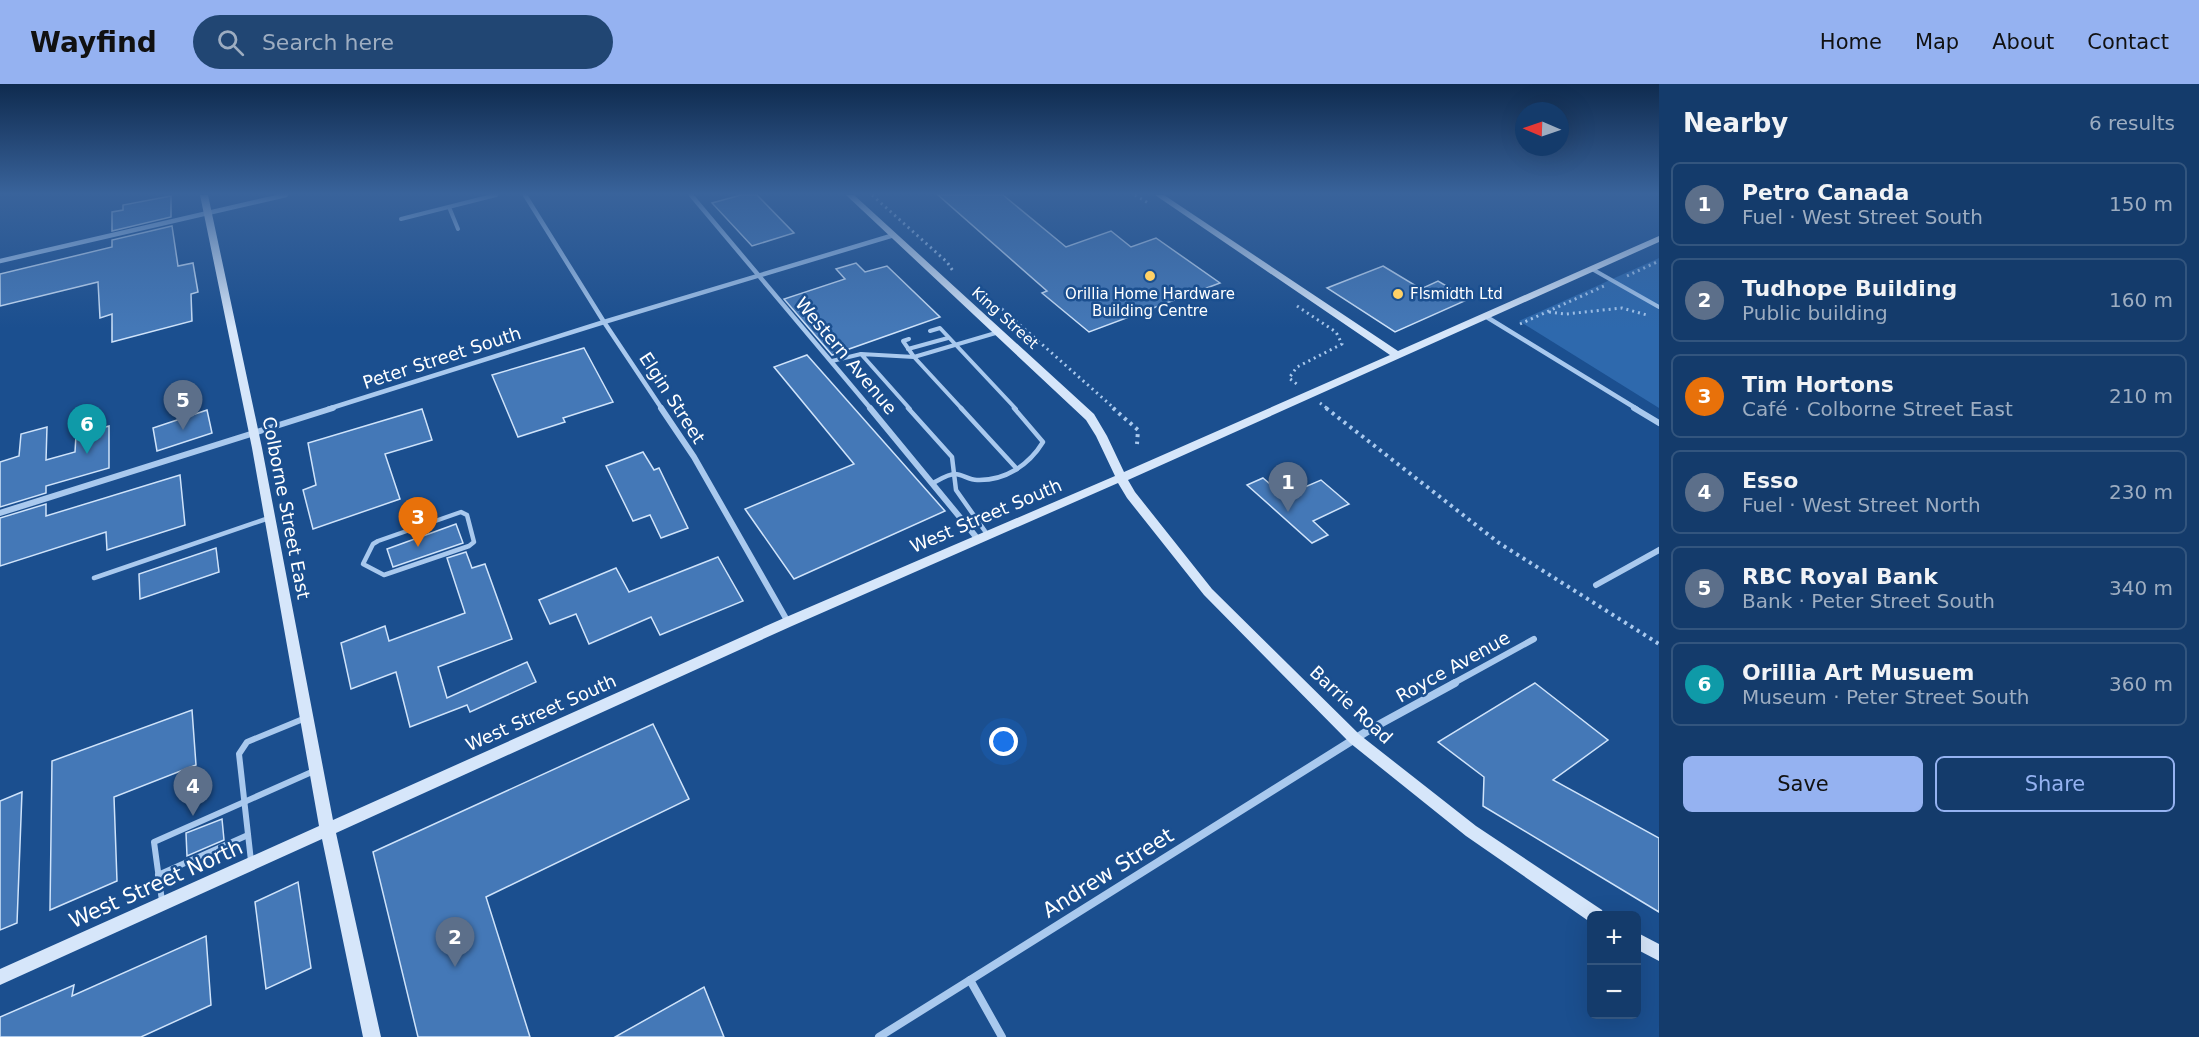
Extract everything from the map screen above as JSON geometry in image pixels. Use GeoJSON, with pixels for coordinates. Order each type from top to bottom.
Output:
{"type":"FeatureCollection","features":[{"type":"Feature","properties":{"kind":"street"},"geometry":{"type":"LineString","coordinates":[[0,261],[93,239]]}},
{"type":"Feature","properties":{"kind":"street","name":"Colborne Street East"},"geometry":{"type":"LineString","coordinates":[[214,239],[254,433],[328,828],[372,1037]]}},
{"type":"Feature","properties":{"kind":"street","name":"Elgin Street"},"geometry":{"type":"LineString","coordinates":[[553,239],[604,322],[694,457],[788,622]]}},
{"type":"Feature","properties":{"kind":"street","name":"Western Avenue"},"geometry":{"type":"LineString","coordinates":[[728,239],[933,483],[982,536]]}},
{"type":"Feature","properties":{"kind":"street","name":"Peter Street South"},"geometry":{"type":"LineString","coordinates":[[0,513],[604,322],[880,239]]}},
{"type":"Feature","properties":{"kind":"street","name":"King Street"},"geometry":{"type":"LineString","coordinates":[[899,239],[1090,417],[1102,433],[1120,478]]}},
{"type":"Feature","properties":{"kind":"street"},"geometry":{"type":"LineString","coordinates":[[1225,239],[1397,355]]}},
{"type":"Feature","properties":{"kind":"street","name":"West Street South"},"geometry":{"type":"LineString","coordinates":[[328,828],[982,536],[1120,478],[1658,239]]}},
{"type":"Feature","properties":{"kind":"street"},"geometry":{"type":"LineString","coordinates":[[1485,316],[1659,423]]}},
{"type":"Feature","properties":{"kind":"street","name":"Barrie Road"},"geometry":{"type":"LineString","coordinates":[[1120,478],[1208,592],[1355,739],[1471,831],[1590,911]]}},
{"type":"Feature","properties":{"kind":"street"},"geometry":{"type":"LineString","coordinates":[[1596,585],[1659,550]]}},
{"type":"Feature","properties":{"kind":"street","name":"Royce Avenue"},"geometry":{"type":"LineString","coordinates":[[1355,739],[1534,639]]}},
{"type":"Feature","properties":{"kind":"street","name":"Andrew Street"},"geometry":{"type":"LineString","coordinates":[[879,1037],[1355,739]]}},
{"type":"Feature","properties":{"kind":"street","name":"West Street North"},"geometry":{"type":"LineString","coordinates":[[0,977],[328,828]]}},
{"type":"Feature","properties":{"kind":"street"},"geometry":{"type":"LineString","coordinates":[[1641,943],[1659,953]]}},
{"type":"Feature","properties":{"kind":"street"},"geometry":{"type":"LineString","coordinates":[[969,980],[1002,1037]]}},
{"type":"Feature","properties":{"kind":"lane"},"geometry":{"type":"LineString","coordinates":[[1592,269],[1659,307]]}},
{"type":"Feature","properties":{"kind":"lane"},"geometry":{"type":"LineString","coordinates":[[930,331],[940,328],[1035,430],[1043,442],[1038,452],[1017,469],[997,478],[975,481],[954,474],[933,483]]}},
{"type":"Feature","properties":{"kind":"lane"},"geometry":{"type":"LineString","coordinates":[[832,361],[861,354],[914,357],[999,332]]}},
{"type":"Feature","properties":{"kind":"lane"},"geometry":{"type":"LineString","coordinates":[[908,349],[948,338]]}},
{"type":"Feature","properties":{"kind":"lane"},"geometry":{"type":"LineString","coordinates":[[909,339],[903,341],[914,357],[1017,469]]}},
{"type":"Feature","properties":{"kind":"lane"},"geometry":{"type":"LineString","coordinates":[[861,354],[952,457],[956,490],[982,536]]}},
{"type":"Feature","properties":{"kind":"lane"},"geometry":{"type":"LineString","coordinates":[[461,512],[467,515],[474,538],[470,546],[384,575],[363,564],[373,544],[378,541],[454,513],[461,512]]}},
{"type":"Feature","properties":{"kind":"lane"},"geometry":{"type":"LineString","coordinates":[[94,578],[269,518]]}},
{"type":"Feature","properties":{"kind":"lane"},"geometry":{"type":"LineString","coordinates":[[252,864],[239,754],[241,748],[248,742],[307,718]]}},
{"type":"Feature","properties":{"kind":"lane"},"geometry":{"type":"LineString","coordinates":[[163,904],[154,842],[317,770]]}},
{"type":"Feature","properties":{"kind":"lane"},"geometry":{"type":"LineString","coordinates":[[158,875],[248,835]]}},
{"type":"Feature","properties":{"kind":"path"},"geometry":{"type":"LineString","coordinates":[[922,239],[947,262],[955,273]]}},
{"type":"Feature","properties":{"kind":"path"},"geometry":{"type":"LineString","coordinates":[[1518,325],[1659,261]]}},
{"type":"Feature","properties":{"kind":"path"},"geometry":{"type":"LineString","coordinates":[[979,295],[1002,309],[1138,430],[1137,444]]}},
{"type":"Feature","properties":{"kind":"path"},"geometry":{"type":"LineString","coordinates":[[1288,299],[1340,337],[1340,347],[1297,367],[1289,378],[1482,531],[1659,644]]}},
{"type":"Feature","properties":{"kind":"path"},"geometry":{"type":"LineString","coordinates":[[1548,311],[1566,314],[1622,308],[1650,316]]}},
{"type":"Feature","properties":{"kind":"shaded area"},"geometry":{"type":"Polygon","coordinates":[[[1659,258],[1659,408],[1519,321],[1659,258]]]}},
{"type":"Feature","properties":{"kind":"building"},"geometry":{"type":"Polygon","coordinates":[[[174,239],[178,266],[193,263],[198,292],[191,294],[192,321],[112,342],[112,314],[100,318],[98,282],[0,306],[0,274],[112,247],[112,240],[174,239]]]}},
{"type":"Feature","properties":{"kind":"building"},"geometry":{"type":"Polygon","coordinates":[[[746,239],[773,239],[752,246],[746,239]]]}},
{"type":"Feature","properties":{"kind":"building","name":"Orillia Home Hardware Building Centre"},"geometry":{"type":"Polygon","coordinates":[[[988,239],[1057,239],[1066,247],[1087,239],[1122,239],[1131,247],[1158,239],[1220,283],[1089,332],[1042,293],[1047,291],[988,239]]]}},
{"type":"Feature","properties":{"kind":"building"},"geometry":{"type":"Polygon","coordinates":[[[856,263],[865,272],[887,266],[940,317],[832,355],[784,299],[845,279],[836,269],[856,263]]]}},
{"type":"Feature","properties":{"kind":"building","name":"Flsmidth Ltd"},"geometry":{"type":"Polygon","coordinates":[[[1383,266],[1421,289],[1438,281],[1469,299],[1395,332],[1327,288],[1383,266]]]}},
{"type":"Feature","properties":{"kind":"building"},"geometry":{"type":"Polygon","coordinates":[[[584,348],[613,402],[563,418],[565,422],[518,437],[492,375],[584,348]]]}},
{"type":"Feature","properties":{"kind":"building"},"geometry":{"type":"Polygon","coordinates":[[[807,355],[945,511],[794,579],[745,509],[854,464],[774,367],[807,355]]]}},
{"type":"Feature","properties":{"kind":"building"},"geometry":{"type":"Polygon","coordinates":[[[422,409],[432,440],[385,454],[400,499],[313,529],[303,490],[316,485],[308,443],[422,409]]]}},
{"type":"Feature","properties":{"kind":"building"},"geometry":{"type":"Polygon","coordinates":[[[207,410],[212,433],[157,451],[153,428],[207,410]]]}},
{"type":"Feature","properties":{"kind":"building"},"geometry":{"type":"Polygon","coordinates":[[[109,426],[109,468],[46,486],[46,493],[0,507],[0,462],[19,456],[21,434],[47,427],[46,460],[75,452],[76,435],[109,426]]]}},
{"type":"Feature","properties":{"kind":"building"},"geometry":{"type":"Polygon","coordinates":[[[643,452],[654,470],[659,468],[688,528],[661,538],[650,515],[633,521],[606,466],[643,452]]]}},
{"type":"Feature","properties":{"kind":"building"},"geometry":{"type":"Polygon","coordinates":[[[180,475],[185,525],[107,550],[106,532],[0,566],[0,518],[46,504],[46,516],[180,475]]]}},
{"type":"Feature","properties":{"kind":"building"},"geometry":{"type":"Polygon","coordinates":[[[1263,478],[1284,496],[1321,480],[1349,504],[1313,521],[1328,535],[1312,543],[1247,485],[1263,478]]]}},
{"type":"Feature","properties":{"kind":"building"},"geometry":{"type":"Polygon","coordinates":[[[456,524],[463,543],[393,567],[387,549],[456,524]]]}},
{"type":"Feature","properties":{"kind":"building"},"geometry":{"type":"Polygon","coordinates":[[[216,548],[219,572],[140,599],[139,574],[216,548]]]}},
{"type":"Feature","properties":{"kind":"building"},"geometry":{"type":"Polygon","coordinates":[[[466,552],[472,568],[485,564],[512,639],[438,667],[447,698],[527,662],[536,682],[470,712],[467,705],[410,727],[396,672],[351,689],[341,643],[385,626],[389,641],[465,613],[447,558],[466,552]]]}},
{"type":"Feature","properties":{"kind":"building"},"geometry":{"type":"Polygon","coordinates":[[[718,557],[743,601],[660,635],[651,617],[589,644],[576,614],[550,624],[539,600],[616,568],[629,592],[718,557]]]}},
{"type":"Feature","properties":{"kind":"building"},"geometry":{"type":"Polygon","coordinates":[[[1535,683],[1608,740],[1553,780],[1659,838],[1659,912],[1483,806],[1484,777],[1438,742],[1535,683]]]}},
{"type":"Feature","properties":{"kind":"building"},"geometry":{"type":"Polygon","coordinates":[[[192,710],[196,765],[114,797],[117,881],[50,910],[52,761],[192,710]]]}},
{"type":"Feature","properties":{"kind":"building"},"geometry":{"type":"Polygon","coordinates":[[[653,724],[689,799],[486,897],[530,1037],[418,1037],[373,852],[653,724]]]}},
{"type":"Feature","properties":{"kind":"building"},"geometry":{"type":"Polygon","coordinates":[[[22,792],[17,923],[0,930],[0,801],[22,792]]]}},
{"type":"Feature","properties":{"kind":"building"},"geometry":{"type":"Polygon","coordinates":[[[222,819],[224,840],[187,856],[186,833],[222,819]]]}},
{"type":"Feature","properties":{"kind":"building"},"geometry":{"type":"Polygon","coordinates":[[[298,882],[311,968],[266,989],[255,902],[298,882]]]}},
{"type":"Feature","properties":{"kind":"building"},"geometry":{"type":"Polygon","coordinates":[[[206,936],[211,1005],[141,1037],[0,1037],[0,1017],[74,985],[72,996],[206,936]]]}},
{"type":"Feature","properties":{"kind":"building"},"geometry":{"type":"Polygon","coordinates":[[[704,987],[724,1037],[615,1037],[704,987]]]}},
{"type":"Feature","properties":{"kind":"place","name":"Orillia Home Hardware Building Centre"},"geometry":{"type":"Point","coordinates":[1150,276]}},
{"type":"Feature","properties":{"kind":"place","name":"Flsmidth Ltd"},"geometry":{"type":"Point","coordinates":[1398,294]}},
{"type":"Feature","properties":{"kind":"place","name":"RBC Royal Bank"},"geometry":{"type":"Point","coordinates":[183,430]}},
{"type":"Feature","properties":{"kind":"place","name":"Orillia Art Musuem"},"geometry":{"type":"Point","coordinates":[87,454]}},
{"type":"Feature","properties":{"kind":"place","name":"Petro Canada"},"geometry":{"type":"Point","coordinates":[1288,512]}},
{"type":"Feature","properties":{"kind":"place","name":"Tim Hortons"},"geometry":{"type":"Point","coordinates":[418,547]}},
{"type":"Feature","properties":{"kind":"place","name":"Esso"},"geometry":{"type":"Point","coordinates":[193,816]}},
{"type":"Feature","properties":{"kind":"place","name":"Tudhope Building"},"geometry":{"type":"Point","coordinates":[455,967]}}]}
